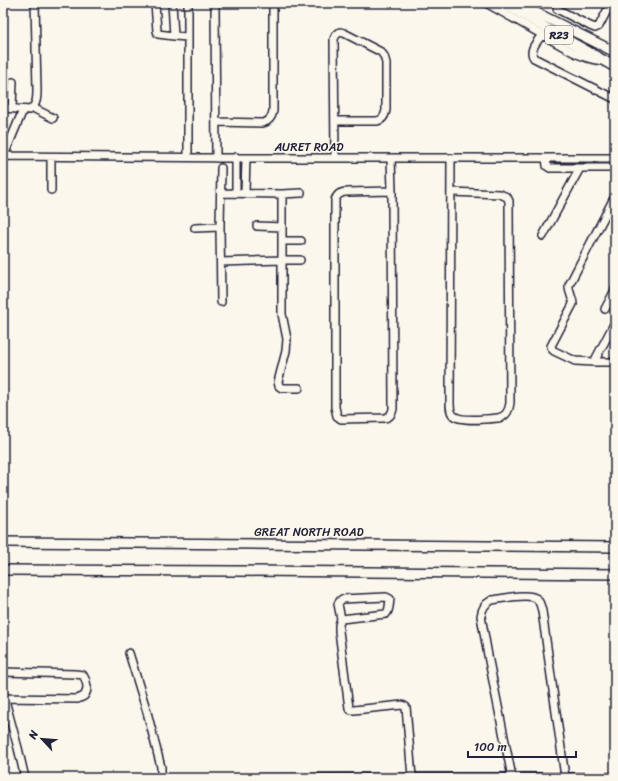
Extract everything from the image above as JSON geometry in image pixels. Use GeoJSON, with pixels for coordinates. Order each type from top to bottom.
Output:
{"type":"FeatureCollection","features":[{"type":"Feature","properties":{"kind":"main road","name":"R23"},"geometry":{"type":"LineString","coordinates":[[502,3],[615,67]]}},
{"type":"Feature","properties":{"kind":"main road","name":"R23"},"geometry":{"type":"LineString","coordinates":[[517,3],[615,52]]}},
{"type":"Feature","properties":{"kind":"main road","name":"GREAT NORTH ROAD"},"geometry":{"type":"LineString","coordinates":[[3,542],[615,547]]}},
{"type":"Feature","properties":{"kind":"main road"},"geometry":{"type":"LineString","coordinates":[[3,570],[235,570],[615,574]]}},
{"type":"Feature","properties":{"kind":"street"},"geometry":{"type":"LineString","coordinates":[[3,108],[30,110],[36,102],[35,3]]}},
{"type":"Feature","properties":{"kind":"street"},"geometry":{"type":"LineString","coordinates":[[156,3],[158,34],[188,37]]}},
{"type":"Feature","properties":{"kind":"street"},"geometry":{"type":"LineString","coordinates":[[172,3],[174,36]]}},
{"type":"Feature","properties":{"kind":"street"},"geometry":{"type":"LineString","coordinates":[[188,3],[188,158]]}},
{"type":"Feature","properties":{"kind":"street"},"geometry":{"type":"LineString","coordinates":[[216,3],[216,158]]}},
{"type":"Feature","properties":{"kind":"street"},"geometry":{"type":"LineString","coordinates":[[216,122],[261,123],[271,118],[273,111],[272,3]]}},
{"type":"Feature","properties":{"kind":"street"},"geometry":{"type":"LineString","coordinates":[[486,3],[585,58],[605,61]]}},
{"type":"Feature","properties":{"kind":"street"},"geometry":{"type":"LineString","coordinates":[[557,9],[595,28],[599,26],[611,3]]}},
{"type":"Feature","properties":{"kind":"street"},"geometry":{"type":"LineString","coordinates":[[334,158],[334,39],[336,35],[343,32],[378,50],[384,56],[386,63],[386,110],[380,121],[335,121]]}},
{"type":"Feature","properties":{"kind":"street"},"geometry":{"type":"LineString","coordinates":[[542,35],[532,50],[532,55],[534,58],[615,99]]}},
{"type":"Feature","properties":{"kind":"street"},"geometry":{"type":"LineString","coordinates":[[12,108],[13,82]]}},
{"type":"Feature","properties":{"kind":"street"},"geometry":{"type":"LineString","coordinates":[[33,108],[53,118]]}},
{"type":"Feature","properties":{"kind":"street"},"geometry":{"type":"LineString","coordinates":[[3,157],[23,110]]}},
{"type":"Feature","properties":{"kind":"street","name":"AURET ROAD"},"geometry":{"type":"LineString","coordinates":[[3,157],[615,158]]}},
{"type":"Feature","properties":{"kind":"street"},"geometry":{"type":"LineString","coordinates":[[51,190],[52,157]]}},
{"type":"Feature","properties":{"kind":"street"},"geometry":{"type":"LineString","coordinates":[[236,157],[236,193]]}},
{"type":"Feature","properties":{"kind":"street"},"geometry":{"type":"LineString","coordinates":[[245,193],[246,158]]}},
{"type":"Feature","properties":{"kind":"street"},"geometry":{"type":"LineString","coordinates":[[391,158],[392,191],[393,411],[390,416],[385,418],[341,419],[337,416],[335,407],[335,200],[338,195],[347,192],[392,191]]}},
{"type":"Feature","properties":{"kind":"street"},"geometry":{"type":"LineString","coordinates":[[451,158],[450,411],[453,415],[461,419],[502,418],[508,411],[510,403],[509,202],[507,197],[500,194],[451,192]]}},
{"type":"Feature","properties":{"kind":"street"},"geometry":{"type":"LineString","coordinates":[[546,158],[546,165],[550,168],[615,168]]}},
{"type":"Feature","properties":{"kind":"street"},"geometry":{"type":"LineString","coordinates":[[221,168],[221,302]]}},
{"type":"Feature","properties":{"kind":"street"},"geometry":{"type":"LineString","coordinates":[[543,236],[580,168]]}},
{"type":"Feature","properties":{"kind":"street"},"geometry":{"type":"LineString","coordinates":[[221,192],[282,194],[301,193]]}},
{"type":"Feature","properties":{"kind":"street"},"geometry":{"type":"LineString","coordinates":[[282,194],[282,314],[287,345],[278,382],[279,386],[282,388],[300,388]]}},
{"type":"Feature","properties":{"kind":"street"},"geometry":{"type":"LineString","coordinates":[[615,196],[569,285],[573,304],[551,346],[554,351],[571,360],[615,362]]}},
{"type":"Feature","properties":{"kind":"street"},"geometry":{"type":"LineString","coordinates":[[257,226],[282,227]]}},
{"type":"Feature","properties":{"kind":"street"},"geometry":{"type":"LineString","coordinates":[[195,228],[220,228]]}},
{"type":"Feature","properties":{"kind":"street"},"geometry":{"type":"LineString","coordinates":[[282,241],[301,241]]}},
{"type":"Feature","properties":{"kind":"street"},"geometry":{"type":"LineString","coordinates":[[220,262],[300,260]]}},
{"type":"Feature","properties":{"kind":"street"},"geometry":{"type":"LineString","coordinates":[[605,309],[615,290]]}},
{"type":"Feature","properties":{"kind":"street"},"geometry":{"type":"LineString","coordinates":[[594,362],[614,324]]}},
{"type":"Feature","properties":{"kind":"street"},"geometry":{"type":"LineString","coordinates":[[512,777],[481,616],[484,606],[492,600],[527,596],[537,599],[542,611],[565,777]]}},
{"type":"Feature","properties":{"kind":"street"},"geometry":{"type":"LineString","coordinates":[[341,619],[386,614],[388,612],[390,599],[386,597],[342,599],[338,604],[341,619],[339,631],[348,708],[354,710],[402,705],[406,708],[412,778]]}},
{"type":"Feature","properties":{"kind":"street"},"geometry":{"type":"LineString","coordinates":[[129,653],[149,719],[161,767],[161,778]]}},
{"type":"Feature","properties":{"kind":"street"},"geometry":{"type":"LineString","coordinates":[[3,672],[75,674],[83,675],[86,680],[87,690],[84,696],[78,699],[4,695],[24,778]]}},
{"type":"Feature","properties":{"kind":"street"},"geometry":{"type":"LineString","coordinates":[[240,778],[615,777]]}}]}
